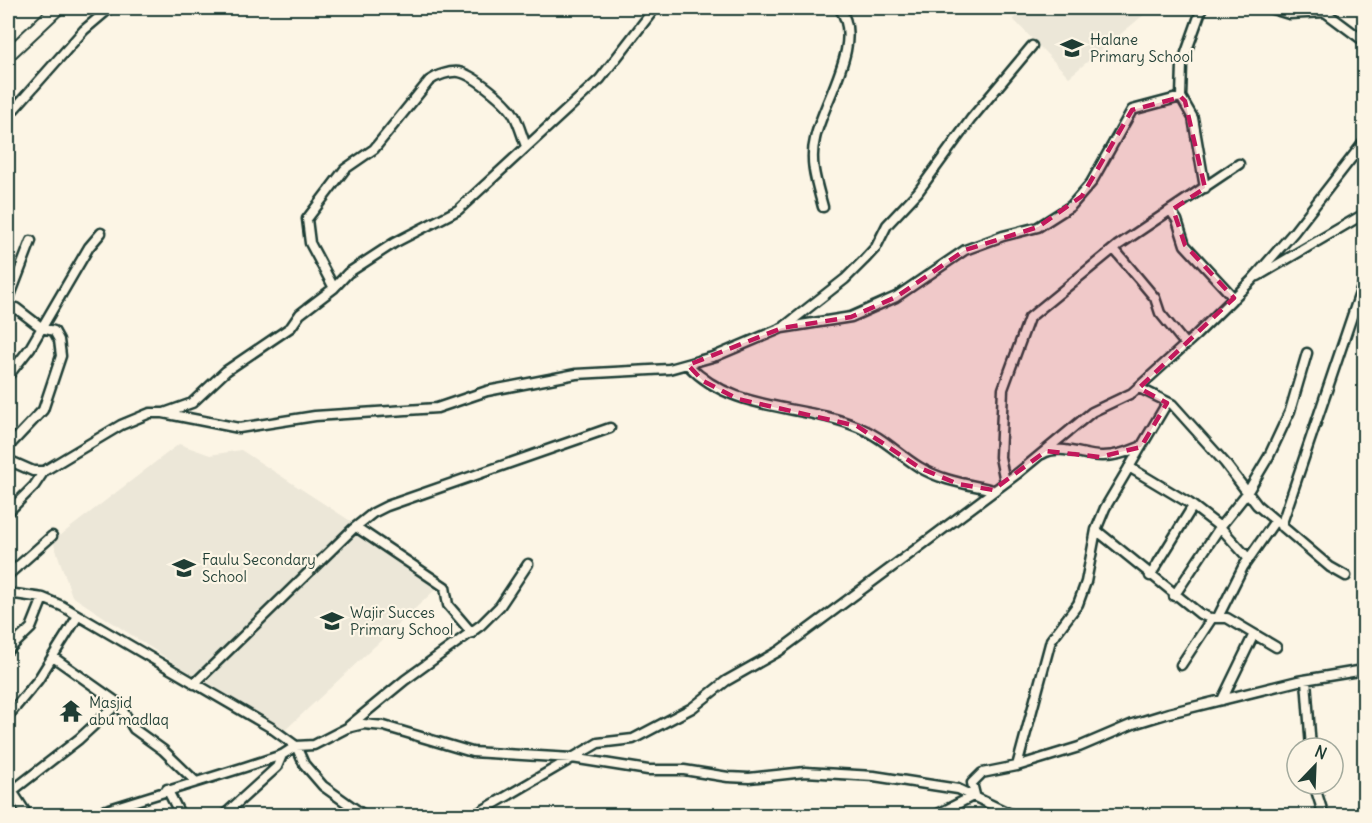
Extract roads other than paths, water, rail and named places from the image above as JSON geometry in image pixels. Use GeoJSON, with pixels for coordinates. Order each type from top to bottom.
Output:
{"type":"FeatureCollection","features":[{"type":"Feature","properties":{"kind":"highway"},"geometry":{"type":"LineString","coordinates":[[8,55],[58,8]]}},
{"type":"Feature","properties":{"kind":"street"},"geometry":{"type":"LineString","coordinates":[[8,116],[84,30],[111,8]]}},
{"type":"Feature","properties":{"kind":"street"},"geometry":{"type":"LineString","coordinates":[[163,413],[192,403],[226,370],[291,327],[300,314],[334,288],[348,273],[394,243],[458,210],[600,79],[655,8]]}},
{"type":"Feature","properties":{"kind":"street"},"geometry":{"type":"LineString","coordinates":[[823,207],[812,166],[813,151],[823,111],[844,59],[845,17],[839,8]]}},
{"type":"Feature","properties":{"kind":"street"},"geometry":{"type":"LineString","coordinates":[[1202,8],[1182,64],[1181,97],[1192,118],[1205,188]]}},
{"type":"Feature","properties":{"kind":"street"},"geometry":{"type":"LineString","coordinates":[[1269,8],[1289,14],[1325,12],[1365,41]]}},
{"type":"Feature","properties":{"kind":"street"},"geometry":{"type":"LineString","coordinates":[[782,328],[845,279],[876,247],[887,225],[918,192],[971,119],[1032,46]]}},
{"type":"Feature","properties":{"kind":"street"},"geometry":{"type":"LineString","coordinates":[[334,288],[310,243],[307,219],[345,169],[374,149],[429,81],[438,75],[458,72],[468,76],[501,99],[514,114],[526,146]]}},
{"type":"Feature","properties":{"kind":"street"},"geometry":{"type":"LineString","coordinates":[[8,512],[34,486],[44,471],[136,417],[150,413],[163,413],[239,428],[315,416],[437,408],[487,391],[564,376],[669,369],[688,365],[782,328],[851,317],[896,297],[964,250],[1048,222],[1082,196],[1112,150],[1132,110],[1181,97]]}},
{"type":"Feature","properties":{"kind":"street"},"geometry":{"type":"LineString","coordinates":[[473,816],[598,743],[633,739],[692,708],[726,681],[779,651],[1005,482],[1092,412],[1138,388],[1252,280],[1294,232],[1365,142]]}},
{"type":"Feature","properties":{"kind":"street"},"geometry":{"type":"LineString","coordinates":[[1005,482],[1000,457],[1003,389],[1025,326],[1034,313],[1114,249],[1239,164]]}},
{"type":"Feature","properties":{"kind":"street"},"geometry":{"type":"LineString","coordinates":[[1171,211],[1177,220],[1185,245],[1234,298]]}},
{"type":"Feature","properties":{"kind":"street"},"geometry":{"type":"LineString","coordinates":[[1252,280],[1365,214]]}},
{"type":"Feature","properties":{"kind":"street"},"geometry":{"type":"LineString","coordinates":[[8,376],[42,328],[89,247],[101,233]]}},
{"type":"Feature","properties":{"kind":"street"},"geometry":{"type":"LineString","coordinates":[[8,301],[31,241]]}},
{"type":"Feature","properties":{"kind":"street"},"geometry":{"type":"LineString","coordinates":[[1114,249],[1155,298],[1160,313],[1186,345]]}},
{"type":"Feature","properties":{"kind":"street"},"geometry":{"type":"LineString","coordinates":[[1181,665],[1215,617],[1248,558],[1278,523],[1365,281]]}},
{"type":"Feature","properties":{"kind":"street"},"geometry":{"type":"LineString","coordinates":[[8,307],[16,308],[42,328],[56,334],[61,357],[43,410],[8,447]]}},
{"type":"Feature","properties":{"kind":"street"},"geometry":{"type":"LineString","coordinates":[[1174,596],[1220,527],[1247,493],[1281,433],[1307,353]]}},
{"type":"Feature","properties":{"kind":"street"},"geometry":{"type":"LineString","coordinates":[[688,365],[703,381],[738,399],[819,415],[857,426],[875,435],[920,468],[958,484],[993,490]]}},
{"type":"Feature","properties":{"kind":"street"},"geometry":{"type":"LineString","coordinates":[[1138,388],[1172,404],[1225,463],[1247,493],[1330,567],[1346,576]]}},
{"type":"Feature","properties":{"kind":"street"},"geometry":{"type":"LineString","coordinates":[[1017,766],[1051,640],[1078,604],[1086,582],[1096,530],[1105,508],[1167,403]]}},
{"type":"Feature","properties":{"kind":"street"},"geometry":{"type":"LineString","coordinates":[[194,684],[356,526],[387,506],[610,428]]}},
{"type":"Feature","properties":{"kind":"street"},"geometry":{"type":"LineString","coordinates":[[1036,458],[1050,451],[1078,451],[1109,456],[1141,447]]}},
{"type":"Feature","properties":{"kind":"street"},"geometry":{"type":"LineString","coordinates":[[8,460],[33,471],[44,471]]}},
{"type":"Feature","properties":{"kind":"street"},"geometry":{"type":"LineString","coordinates":[[1129,467],[1193,506],[1220,527],[1248,558]]}},
{"type":"Feature","properties":{"kind":"street"},"geometry":{"type":"LineString","coordinates":[[1150,576],[1193,506]]}},
{"type":"Feature","properties":{"kind":"street"},"geometry":{"type":"LineString","coordinates":[[356,526],[443,585],[448,605],[472,633]]}},
{"type":"Feature","properties":{"kind":"street"},"geometry":{"type":"LineString","coordinates":[[1096,530],[1174,596],[1200,614],[1227,618],[1276,647]]}},
{"type":"Feature","properties":{"kind":"street"},"geometry":{"type":"LineString","coordinates":[[8,575],[52,536]]}},
{"type":"Feature","properties":{"kind":"street"},"geometry":{"type":"LineString","coordinates":[[87,816],[282,754],[296,746],[314,745],[347,728],[397,686],[472,633],[500,606],[528,564]]}},
{"type":"Feature","properties":{"kind":"street"},"geometry":{"type":"LineString","coordinates":[[8,593],[43,598],[270,727],[296,746],[304,764],[323,786],[365,816]]}},
{"type":"Feature","properties":{"kind":"street"},"geometry":{"type":"LineString","coordinates":[[8,650],[31,628],[43,598]]}},
{"type":"Feature","properties":{"kind":"street"},"geometry":{"type":"LineString","coordinates":[[8,716],[38,680],[78,616]]}},
{"type":"Feature","properties":{"kind":"street"},"geometry":{"type":"LineString","coordinates":[[1222,699],[1254,634]]}},
{"type":"Feature","properties":{"kind":"street"},"geometry":{"type":"LineString","coordinates":[[53,657],[118,704],[134,729],[163,750],[195,781]]}},
{"type":"Feature","properties":{"kind":"street"},"geometry":{"type":"LineString","coordinates":[[975,795],[971,787],[978,775],[1079,747],[1151,718],[1306,680],[1365,670]]}},
{"type":"Feature","properties":{"kind":"street"},"geometry":{"type":"LineString","coordinates":[[1306,680],[1310,736]]}},
{"type":"Feature","properties":{"kind":"street"},"geometry":{"type":"LineString","coordinates":[[28,816],[10,788],[79,739],[118,704]]}},
{"type":"Feature","properties":{"kind":"street"},"geometry":{"type":"LineString","coordinates":[[347,728],[363,724],[384,726],[472,752],[572,758],[648,770],[684,770],[728,777],[805,772],[874,776],[958,789],[975,795],[1015,816]]}},
{"type":"Feature","properties":{"kind":"street"},"geometry":{"type":"LineString","coordinates":[[224,816],[278,767],[282,754]]}},
{"type":"Feature","properties":{"kind":"street"},"geometry":{"type":"LineString","coordinates":[[167,789],[181,816]]}},
{"type":"Feature","properties":{"kind":"street"},"geometry":{"type":"LineString","coordinates":[[934,816],[975,795]]}},
{"type":"Feature","properties":{"kind":"street"},"geometry":{"type":"LineString","coordinates":[[1318,796],[1324,816]]}},
{"type":"Feature","properties":{"kind":"place","name":"Halane Primary School"},"geometry":{"type":"Point","coordinates":[1072,48]}},
{"type":"Feature","properties":{"kind":"place","name":"Faulu Secondary School"},"geometry":{"type":"Point","coordinates":[184,568]}},
{"type":"Feature","properties":{"kind":"place","name":"Wajir Succes Primary School"},"geometry":{"type":"Point","coordinates":[332,621]}},
{"type":"Feature","properties":{"kind":"place","name":"Masjid abu madlaq"},"geometry":{"type":"Point","coordinates":[71,711]}}]}
